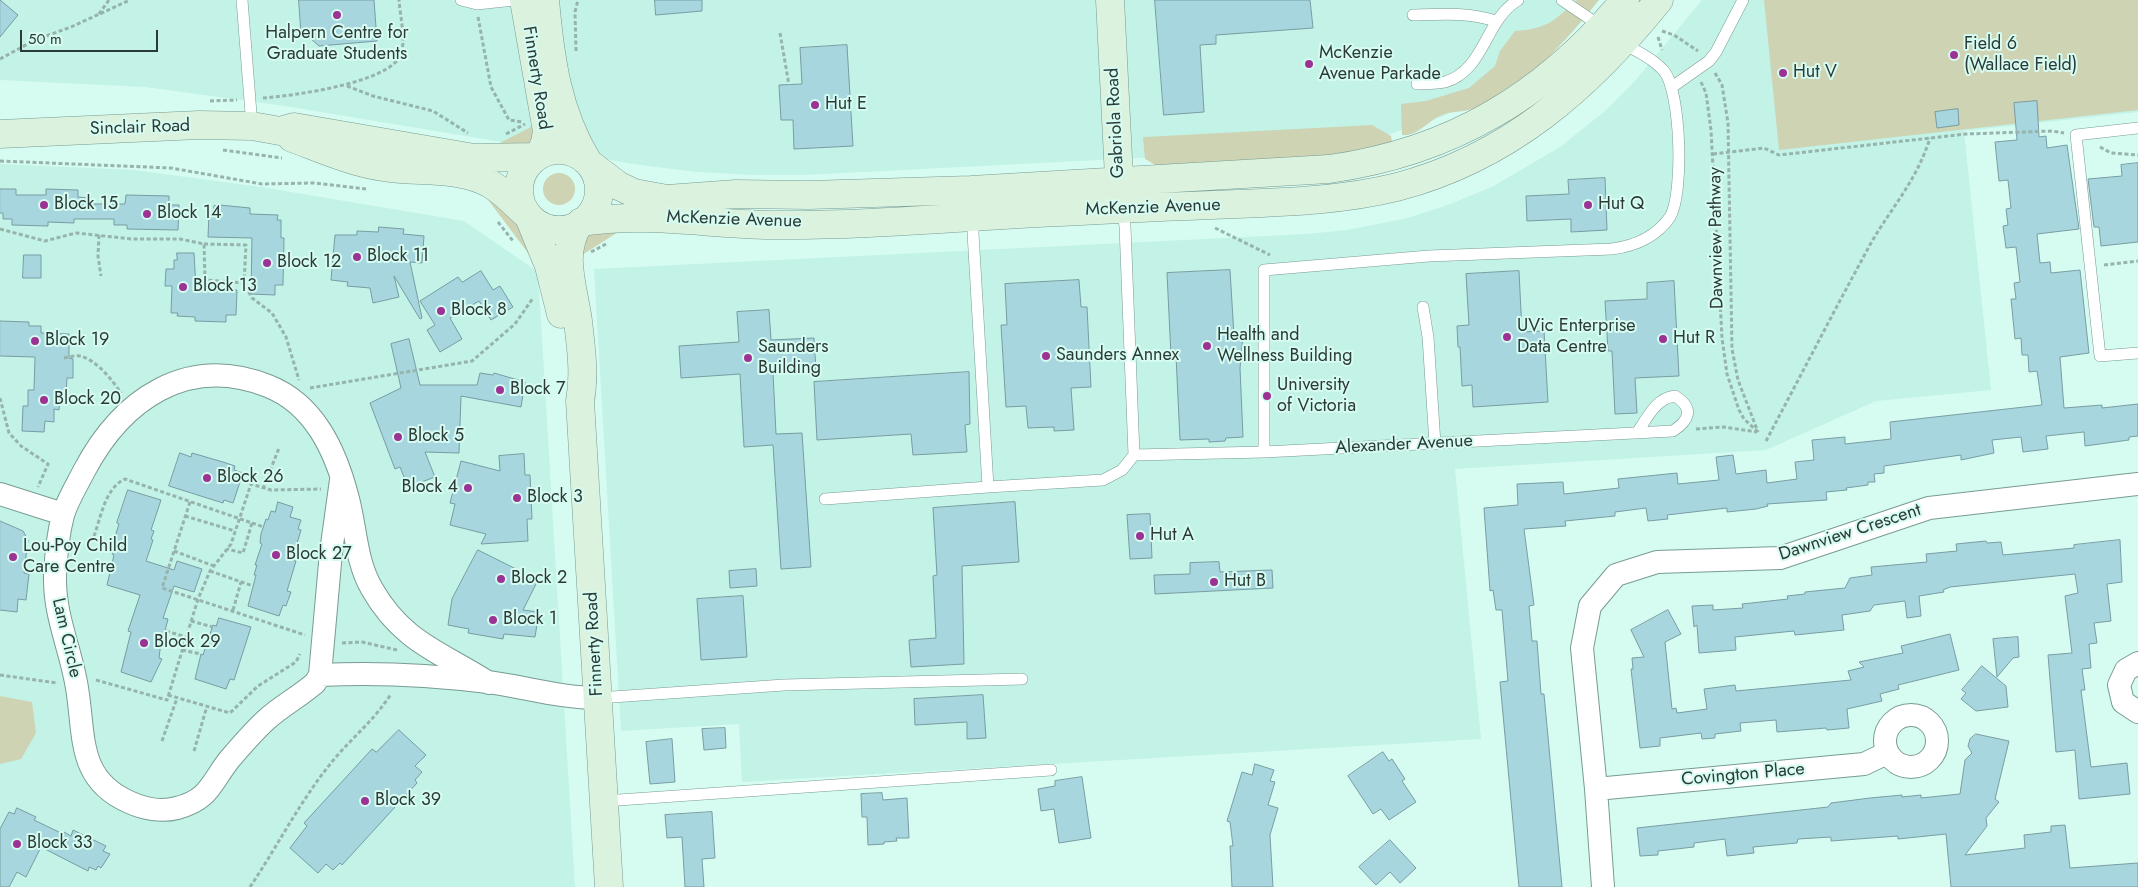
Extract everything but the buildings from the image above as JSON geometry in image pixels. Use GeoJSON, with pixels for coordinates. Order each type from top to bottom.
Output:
{"type":"FeatureCollection","features":[{"type":"Feature","properties":{"kind":"main road","name":"Finnerty Road"},"geometry":{"type":"LineString","coordinates":[[524,0],[547,131],[546,143],[538,156]]}},
{"type":"Feature","properties":{"kind":"main road","name":"Finnerty Road"},"geometry":{"type":"LineString","coordinates":[[545,0],[551,57],[558,93],[568,124],[589,163]]}},
{"type":"Feature","properties":{"kind":"main road","name":"Gabriola Road"},"geometry":{"type":"LineString","coordinates":[[1110,0],[1122,209]]}},
{"type":"Feature","properties":{"kind":"main road","name":"McKenzie Avenue"},"geometry":{"type":"LineString","coordinates":[[580,223],[605,219],[647,217],[774,225],[1324,199],[1375,192],[1421,180],[1481,154],[1523,130],[1578,89],[1612,36],[1625,0]]}},
{"type":"Feature","properties":{"kind":"main road","name":"McKenzie Avenue"},"geometry":{"type":"LineString","coordinates":[[589,163],[619,186],[634,193],[667,199],[736,194],[809,195],[971,190],[1329,169],[1384,160],[1412,152],[1472,127],[1529,92],[1567,62],[1612,36],[1659,0]]}},
{"type":"Feature","properties":{"kind":"main road","name":"Sinclair Road"},"geometry":{"type":"LineString","coordinates":[[0,134],[171,126],[252,126],[280,130],[294,127],[474,158],[538,156]]}},
{"type":"Feature","properties":{"kind":"main road","name":"Sinclair Road"},"geometry":{"type":"LineString","coordinates":[[280,130],[291,138],[360,162],[401,170],[456,174],[484,181],[499,190],[528,215]]}},
{"type":"Feature","properties":{"kind":"main road"},"geometry":{"type":"LineString","coordinates":[[554,150],[565,150],[580,155],[589,163],[597,179],[598,195],[592,210],[580,223],[569,228],[553,229],[542,226],[528,215],[520,200],[519,184],[525,168],[538,156],[554,150]]}},
{"type":"Feature","properties":{"kind":"main road","name":"Finnerty Road"},"geometry":{"type":"LineString","coordinates":[[528,215],[548,266],[562,320],[572,381],[580,401]]}},
{"type":"Feature","properties":{"kind":"main road","name":"Finnerty Road"},"geometry":{"type":"LineString","coordinates":[[580,223],[570,239],[568,259],[578,319],[584,380],[580,401],[609,887]]}},
{"type":"Feature","properties":{"kind":"street","name":"Lam Circle"},"geometry":{"type":"LineString","coordinates":[[320,675],[316,640],[331,552],[334,484],[333,452],[318,426],[308,414],[284,393],[250,380],[228,375],[188,378],[168,384],[150,394],[132,408],[111,429],[91,457],[63,514],[56,558],[56,593],[59,619],[75,680],[86,756],[96,777],[118,798],[149,809],[170,809],[199,799],[210,790],[227,762],[265,720],[306,691],[320,675],[357,673],[405,675],[489,682],[581,698],[598,698]]}},
{"type":"Feature","properties":{"kind":"street","name":"Lam Circle"},"geometry":{"type":"LineString","coordinates":[[334,484],[347,493],[359,553],[371,588],[385,608],[400,626],[420,644],[489,682]]}},
{"type":"Feature","properties":{"kind":"street","name":"Dawnview Crescent"},"geometry":{"type":"LineString","coordinates":[[1603,887],[1596,789],[1582,648],[1590,606],[1616,575],[1657,562],[1780,558],[1929,508],[2138,484]]}},
{"type":"Feature","properties":{"kind":"street"},"geometry":{"type":"LineString","coordinates":[[0,494],[63,514]]}},
{"type":"Feature","properties":{"kind":"street"},"geometry":{"type":"LineString","coordinates":[[331,552],[359,553]]}},
{"type":"Feature","properties":{"kind":"street"},"geometry":{"type":"LineString","coordinates":[[2138,663],[2126,670],[2118,685],[2123,702],[2138,712]]}},
{"type":"Feature","properties":{"kind":"street","name":"Covington Place"},"geometry":{"type":"LineString","coordinates":[[1596,789],[1864,764],[1887,753]]}},
{"type":"Feature","properties":{"kind":"lane"},"geometry":{"type":"LineString","coordinates":[[242,0],[252,126]]}},
{"type":"Feature","properties":{"kind":"lane"},"geometry":{"type":"LineString","coordinates":[[461,0],[477,4],[514,0]]}},
{"type":"Feature","properties":{"kind":"lane"},"geometry":{"type":"LineString","coordinates":[[1417,84],[1443,83],[1455,78],[1468,69],[1476,60],[1496,21],[1517,0]]}},
{"type":"Feature","properties":{"kind":"lane"},"geometry":{"type":"LineString","coordinates":[[1264,452],[1264,270],[1429,256],[1631,246],[1647,238],[1660,228],[1670,216],[1674,205],[1678,117],[1672,87],[1664,71],[1562,0]]}},
{"type":"Feature","properties":{"kind":"lane"},"geometry":{"type":"LineString","coordinates":[[1672,87],[1709,61],[1716,52],[1744,0]]}},
{"type":"Feature","properties":{"kind":"lane"},"geometry":{"type":"LineString","coordinates":[[1413,15],[1459,13],[1496,21]]}},
{"type":"Feature","properties":{"kind":"lane"},"geometry":{"type":"LineString","coordinates":[[2138,128],[2076,135],[2100,356],[2138,352]]}},
{"type":"Feature","properties":{"kind":"lane","name":"Gabriola Road"},"geometry":{"type":"LineString","coordinates":[[1122,209],[1125,226],[1134,455]]}},
{"type":"Feature","properties":{"kind":"lane"},"geometry":{"type":"LineString","coordinates":[[974,216],[974,272],[988,487]]}},
{"type":"Feature","properties":{"kind":"lane"},"geometry":{"type":"LineString","coordinates":[[1423,307],[1428,337],[1435,444]]}},
{"type":"Feature","properties":{"kind":"lane"},"geometry":{"type":"LineString","coordinates":[[1637,433],[1658,404],[1668,397],[1676,396],[1683,400],[1688,408],[1688,417],[1683,424],[1673,431]]}},
{"type":"Feature","properties":{"kind":"lane","name":"Alexander Avenue"},"geometry":{"type":"LineString","coordinates":[[1134,455],[1264,452],[1673,431]]}},
{"type":"Feature","properties":{"kind":"lane"},"geometry":{"type":"LineString","coordinates":[[825,499],[1103,480],[1122,470],[1134,455]]}},
{"type":"Feature","properties":{"kind":"lane"},"geometry":{"type":"LineString","coordinates":[[598,698],[784,685],[1022,679]]}},
{"type":"Feature","properties":{"kind":"lane"},"geometry":{"type":"LineString","coordinates":[[604,801],[1051,770]]}},
{"type":"Feature","properties":{"kind":"path"},"geometry":{"type":"LineString","coordinates":[[98,14],[109,0]]}},
{"type":"Feature","properties":{"kind":"path"},"geometry":{"type":"LineString","coordinates":[[0,59],[35,40],[130,0]]}},
{"type":"Feature","properties":{"kind":"path"},"geometry":{"type":"LineString","coordinates":[[250,99],[287,97],[347,86],[386,68],[401,55],[399,0]]}},
{"type":"Feature","properties":{"kind":"path"},"geometry":{"type":"LineString","coordinates":[[576,12],[578,0]]}},
{"type":"Feature","properties":{"kind":"path"},"geometry":{"type":"LineString","coordinates":[[477,4],[491,88],[509,120],[528,122]]}},
{"type":"Feature","properties":{"kind":"path","name":"Dawnview Pathway"},"geometry":{"type":"LineString","coordinates":[[1656,29],[1674,35],[1709,61],[1722,85],[1728,123],[1732,349],[1738,380],[1758,432],[1744,419],[1739,410],[1727,374],[1722,338],[1713,154],[1706,93],[1703,83],[1661,49],[1656,29]]}},
{"type":"Feature","properties":{"kind":"path"},"geometry":{"type":"LineString","coordinates":[[780,33],[789,85]]}},
{"type":"Feature","properties":{"kind":"path"},"geometry":{"type":"LineString","coordinates":[[347,86],[373,96],[433,111],[472,135]]}},
{"type":"Feature","properties":{"kind":"path"},"geometry":{"type":"LineString","coordinates":[[1713,154],[1764,148],[1779,155],[1995,132],[2052,131],[2076,135]]}},
{"type":"Feature","properties":{"kind":"path"},"geometry":{"type":"LineString","coordinates":[[1766,441],[1879,230],[1910,185],[1923,159],[1930,138]]}},
{"type":"Feature","properties":{"kind":"path"},"geometry":{"type":"LineString","coordinates":[[218,149],[287,159]]}},
{"type":"Feature","properties":{"kind":"path"},"geometry":{"type":"LineString","coordinates":[[0,161],[171,168],[262,184],[314,184],[368,189]]}},
{"type":"Feature","properties":{"kind":"path"},"geometry":{"type":"LineString","coordinates":[[1212,226],[1272,256]]}},
{"type":"Feature","properties":{"kind":"path"},"geometry":{"type":"LineString","coordinates":[[0,229],[45,242],[76,234],[180,239],[204,244],[246,245],[244,283],[252,298],[272,314],[286,337],[301,388],[316,389],[374,376],[472,361],[515,324],[537,292]]}},
{"type":"Feature","properties":{"kind":"path"},"geometry":{"type":"LineString","coordinates":[[99,236],[98,256],[101,276]]}},
{"type":"Feature","properties":{"kind":"path"},"geometry":{"type":"LineString","coordinates":[[204,244],[205,280],[244,283]]}},
{"type":"Feature","properties":{"kind":"path"},"geometry":{"type":"LineString","coordinates":[[2090,267],[2138,261]]}},
{"type":"Feature","properties":{"kind":"path"},"geometry":{"type":"LineString","coordinates":[[64,358],[80,356],[101,369],[132,408]]}},
{"type":"Feature","properties":{"kind":"path"},"geometry":{"type":"LineString","coordinates":[[0,398],[9,433],[21,446],[48,464],[31,504]]}},
{"type":"Feature","properties":{"kind":"path"},"geometry":{"type":"LineString","coordinates":[[1673,431],[1724,427],[1758,432]]}},
{"type":"Feature","properties":{"kind":"path"},"geometry":{"type":"LineString","coordinates":[[263,489],[279,448]]}},
{"type":"Feature","properties":{"kind":"path"},"geometry":{"type":"LineString","coordinates":[[94,536],[108,497],[116,483],[124,479],[264,527]]}},
{"type":"Feature","properties":{"kind":"path"},"geometry":{"type":"LineString","coordinates":[[0,676],[75,680],[167,700],[198,599],[210,572],[227,549],[240,519],[251,484],[263,489],[300,491],[334,484]]}},
{"type":"Feature","properties":{"kind":"path"},"geometry":{"type":"LineString","coordinates":[[190,502],[162,588],[233,610],[316,640],[362,642],[406,652]]}},
{"type":"Feature","properties":{"kind":"path"},"geometry":{"type":"LineString","coordinates":[[185,516],[235,531]]}},
{"type":"Feature","properties":{"kind":"path"},"geometry":{"type":"LineString","coordinates":[[227,549],[243,553],[252,523]]}},
{"type":"Feature","properties":{"kind":"path"},"geometry":{"type":"LineString","coordinates":[[174,551],[214,566]]}},
{"type":"Feature","properties":{"kind":"path"},"geometry":{"type":"LineString","coordinates":[[210,572],[253,586]]}},
{"type":"Feature","properties":{"kind":"path"},"geometry":{"type":"LineString","coordinates":[[233,610],[241,582]]}},
{"type":"Feature","properties":{"kind":"path"},"geometry":{"type":"LineString","coordinates":[[191,621],[213,627]]}},
{"type":"Feature","properties":{"kind":"path"},"geometry":{"type":"LineString","coordinates":[[166,631],[186,637]]}},
{"type":"Feature","properties":{"kind":"path"},"geometry":{"type":"LineString","coordinates":[[168,695],[230,712],[258,686],[296,662],[316,640]]}},
{"type":"Feature","properties":{"kind":"path"},"geometry":{"type":"LineString","coordinates":[[182,650],[201,654]]}},
{"type":"Feature","properties":{"kind":"path"},"geometry":{"type":"LineString","coordinates":[[250,887],[277,846],[294,815],[336,757],[376,716],[405,675]]}},
{"type":"Feature","properties":{"kind":"path"},"geometry":{"type":"LineString","coordinates":[[162,741],[177,698]]}},
{"type":"Feature","properties":{"kind":"path"},"geometry":{"type":"LineString","coordinates":[[194,751],[207,706]]}},
{"type":"Feature","properties":{"kind":"shaded area"},"geometry":{"type":"Polygon","coordinates":[[[0,0],[1594,0],[1479,98],[1441,117],[1375,139],[1315,149],[805,175],[753,175],[697,172],[640,165],[285,106],[145,87],[0,80],[0,0]]]}},
{"type":"Feature","properties":{"kind":"shaded area"},"geometry":{"type":"Polygon","coordinates":[[[1577,0],[1599,0],[1558,48],[1527,77],[1492,100],[1472,109],[1442,115],[1418,131],[1402,135],[1401,104],[1426,101],[1469,88],[1495,66],[1500,51],[1515,31],[1535,28],[1549,23],[1577,0]]]}},
{"type":"Feature","properties":{"kind":"shaded area","name":"University of Victoria"},"geometry":{"type":"Polygon","coordinates":[[[1702,0],[2138,0],[2138,112],[1964,131],[1991,390],[1876,401],[1766,450],[1455,469],[1481,739],[742,782],[739,724],[621,731],[594,269],[1306,234],[1347,230],[1408,218],[1445,206],[1492,187],[1560,147],[1605,111],[1635,81],[1702,0]]]}},
{"type":"Feature","properties":{"kind":"shaded area","name":"Field 6 (Wallace Field)"},"geometry":{"type":"Polygon","coordinates":[[[1764,0],[2138,0],[2138,110],[1779,150],[1764,0]]]}},
{"type":"Feature","properties":{"kind":"shaded area"},"geometry":{"type":"Polygon","coordinates":[[[537,124],[530,145],[492,147],[537,124]]]}},
{"type":"Feature","properties":{"kind":"shaded area"},"geometry":{"type":"Polygon","coordinates":[[[1372,125],[1391,136],[1393,148],[1352,156],[1159,167],[1145,159],[1143,137],[1372,125]]]}},
{"type":"Feature","properties":{"kind":"shaded area"},"geometry":{"type":"Polygon","coordinates":[[[0,164],[134,170],[261,187],[464,221],[538,272],[575,887],[0,887],[0,164]]]}},
{"type":"Feature","properties":{"kind":"shaded area"},"geometry":{"type":"Polygon","coordinates":[[[559,173],[571,177],[575,189],[571,201],[559,205],[547,201],[543,189],[547,177],[559,173]]]}},
{"type":"Feature","properties":{"kind":"shaded area"},"geometry":{"type":"Polygon","coordinates":[[[483,193],[509,208],[537,265],[483,193]]]}},
{"type":"Feature","properties":{"kind":"shaded area"},"geometry":{"type":"Polygon","coordinates":[[[626,227],[582,255],[585,235],[626,227]]]}},
{"type":"Feature","properties":{"kind":"shaded area"},"geometry":{"type":"Polygon","coordinates":[[[0,696],[32,702],[36,733],[21,759],[0,764],[0,696]]]}},
{"type":"Feature","properties":{"kind":"place","name":"Halpern Centre for Graduate Students"},"geometry":{"type":"Point","coordinates":[337,15]}},
{"type":"Feature","properties":{"kind":"place","name":"Field 6 (Wallace Field)"},"geometry":{"type":"Point","coordinates":[1954,55]}},
{"type":"Feature","properties":{"kind":"place","name":"McKenzie Avenue Parkade"},"geometry":{"type":"Point","coordinates":[1309,64]}},
{"type":"Feature","properties":{"kind":"place","name":"Hut V"},"geometry":{"type":"Point","coordinates":[1783,73]}},
{"type":"Feature","properties":{"kind":"place","name":"Hut E"},"geometry":{"type":"Point","coordinates":[815,105]}},
{"type":"Feature","properties":{"kind":"place","name":"Block 15"},"geometry":{"type":"Point","coordinates":[44,205]}},
{"type":"Feature","properties":{"kind":"place","name":"Hut Q"},"geometry":{"type":"Point","coordinates":[1588,205]}},
{"type":"Feature","properties":{"kind":"place","name":"Block 14"},"geometry":{"type":"Point","coordinates":[147,214]}},
{"type":"Feature","properties":{"kind":"place","name":"Block 11"},"geometry":{"type":"Point","coordinates":[357,257]}},
{"type":"Feature","properties":{"kind":"place","name":"Block 12"},"geometry":{"type":"Point","coordinates":[267,263]}},
{"type":"Feature","properties":{"kind":"place","name":"Block 13"},"geometry":{"type":"Point","coordinates":[183,287]}},
{"type":"Feature","properties":{"kind":"place","name":"Block 8"},"geometry":{"type":"Point","coordinates":[441,311]}},
{"type":"Feature","properties":{"kind":"place","name":"UVic Enterprise Data Centre"},"geometry":{"type":"Point","coordinates":[1507,337]}},
{"type":"Feature","properties":{"kind":"place","name":"Hut R"},"geometry":{"type":"Point","coordinates":[1663,339]}},
{"type":"Feature","properties":{"kind":"place","name":"Block 19"},"geometry":{"type":"Point","coordinates":[35,341]}},
{"type":"Feature","properties":{"kind":"place","name":"Health and Wellness Building"},"geometry":{"type":"Point","coordinates":[1207,346]}},
{"type":"Feature","properties":{"kind":"place","name":"Saunders Annex"},"geometry":{"type":"Point","coordinates":[1046,356]}},
{"type":"Feature","properties":{"kind":"place","name":"Saunders Building"},"geometry":{"type":"Point","coordinates":[748,358]}},
{"type":"Feature","properties":{"kind":"place","name":"Block 7"},"geometry":{"type":"Point","coordinates":[500,390]}},
{"type":"Feature","properties":{"kind":"place","name":"University of Victoria"},"geometry":{"type":"Point","coordinates":[1267,396]}},
{"type":"Feature","properties":{"kind":"place","name":"Block 20"},"geometry":{"type":"Point","coordinates":[44,400]}},
{"type":"Feature","properties":{"kind":"place","name":"Block 5"},"geometry":{"type":"Point","coordinates":[398,437]}},
{"type":"Feature","properties":{"kind":"place","name":"Block 26"},"geometry":{"type":"Point","coordinates":[207,478]}},
{"type":"Feature","properties":{"kind":"place","name":"Block 4"},"geometry":{"type":"Point","coordinates":[468,488]}},
{"type":"Feature","properties":{"kind":"place","name":"Block 3"},"geometry":{"type":"Point","coordinates":[517,498]}},
{"type":"Feature","properties":{"kind":"place","name":"Hut A"},"geometry":{"type":"Point","coordinates":[1140,536]}},
{"type":"Feature","properties":{"kind":"place","name":"Block 27"},"geometry":{"type":"Point","coordinates":[276,555]}},
{"type":"Feature","properties":{"kind":"place","name":"Lou-Poy Child Care Centre"},"geometry":{"type":"Point","coordinates":[13,557]}},
{"type":"Feature","properties":{"kind":"place","name":"Block 2"},"geometry":{"type":"Point","coordinates":[501,579]}},
{"type":"Feature","properties":{"kind":"place","name":"Hut B"},"geometry":{"type":"Point","coordinates":[1214,582]}},
{"type":"Feature","properties":{"kind":"place","name":"Block 1"},"geometry":{"type":"Point","coordinates":[493,620]}},
{"type":"Feature","properties":{"kind":"place","name":"Block 29"},"geometry":{"type":"Point","coordinates":[144,643]}},
{"type":"Feature","properties":{"kind":"place","name":"Block 39"},"geometry":{"type":"Point","coordinates":[365,801]}},
{"type":"Feature","properties":{"kind":"place","name":"Block 33"},"geometry":{"type":"Point","coordinates":[17,844]}}]}
